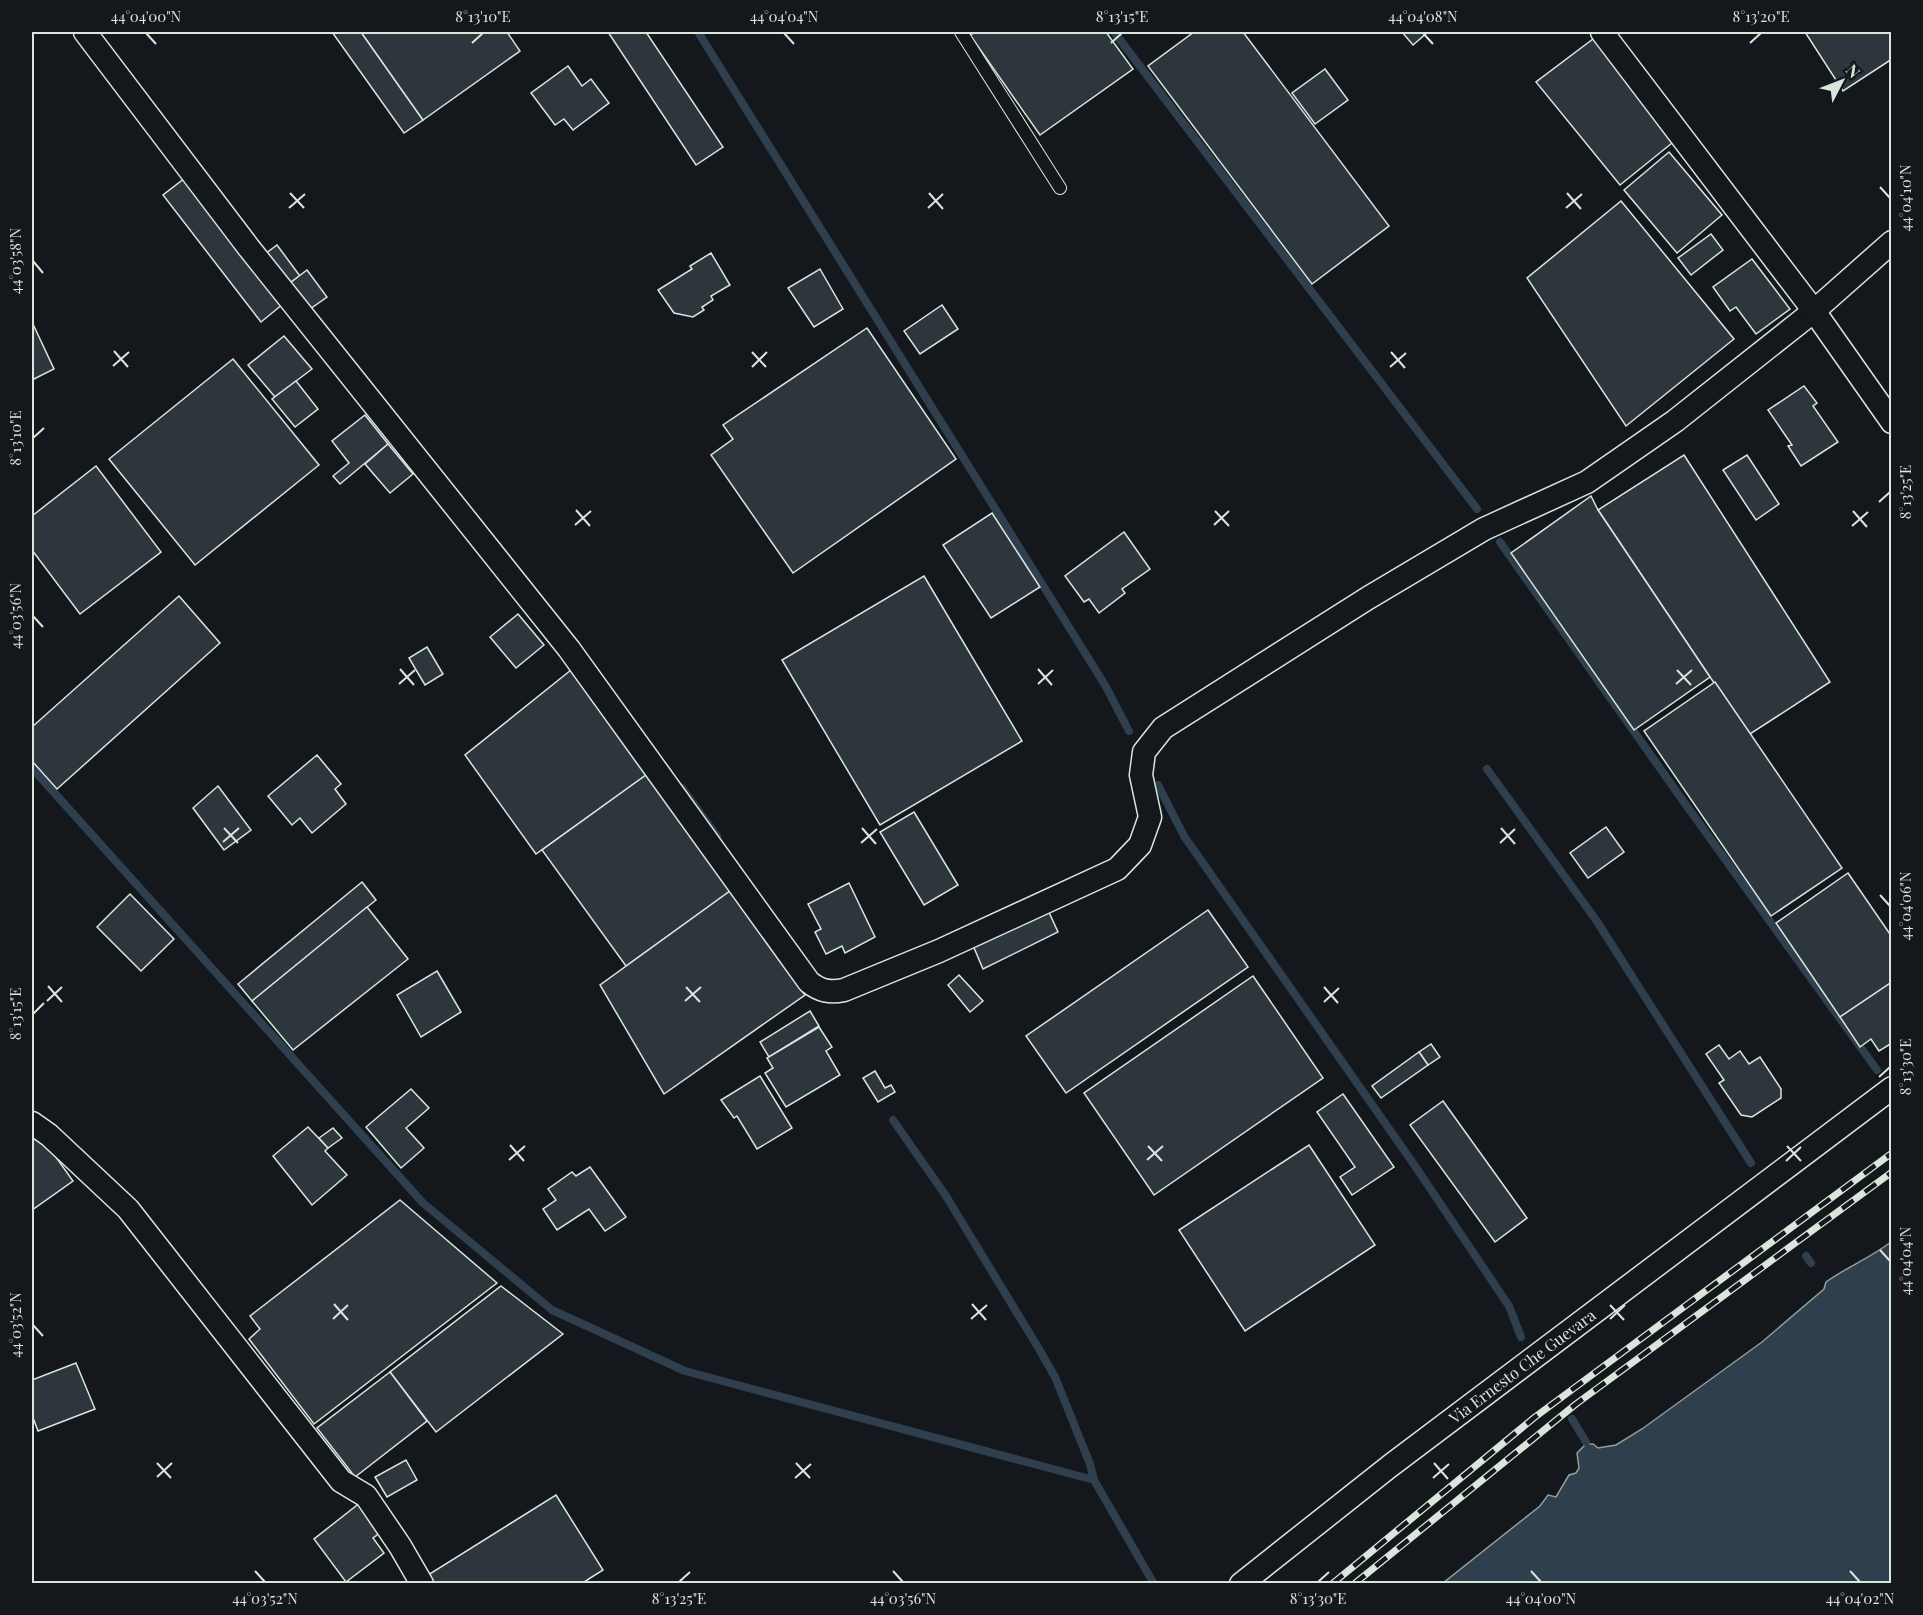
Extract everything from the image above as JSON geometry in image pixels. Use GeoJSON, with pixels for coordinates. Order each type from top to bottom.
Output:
{"type":"FeatureCollection","features":[{"type":"Feature","properties":{"kind":"street"},"geometry":{"type":"LineString","coordinates":[[85,32],[249,248],[569,649],[809,982],[823,991],[844,990],[939,951],[1117,869],[1140,845],[1150,817],[1141,776],[1142,764],[1144,752],[1163,728],[1368,598],[1484,529],[1587,482],[1675,421],[1814,311],[1892,242]]}},
{"type":"Feature","properties":{"kind":"street"},"geometry":{"type":"LineString","coordinates":[[1602,32],[1814,311],[1892,422]]}},
{"type":"Feature","properties":{"kind":"street","name":"Via Ernesto Che Guevara"},"geometry":{"type":"LineString","coordinates":[[1241,1584],[1390,1466],[1892,1088]]}},
{"type":"Feature","properties":{"kind":"street"},"geometry":{"type":"LineString","coordinates":[[32,1123],[128,1209],[341,1481],[366,1496],[400,1546],[422,1584]]}},
{"type":"Feature","properties":{"kind":"lane"},"geometry":{"type":"LineString","coordinates":[[961,32],[1060,188]]}},
{"type":"Feature","properties":{"kind":"water"},"geometry":{"type":"Polygon","coordinates":[[[1891,1242],[1891,1583],[1443,1583],[1540,1506],[1548,1495],[1556,1497],[1569,1475],[1576,1473],[1579,1468],[1577,1453],[1586,1444],[1593,1444],[1598,1448],[1616,1445],[1642,1429],[1762,1342],[1824,1289],[1826,1282],[1891,1242]]]}},
{"type":"Feature","properties":{"kind":"building"},"geometry":{"type":"Polygon","coordinates":[[[332,32],[361,32],[423,120],[404,133],[332,32]]]}},
{"type":"Feature","properties":{"kind":"building"},"geometry":{"type":"Polygon","coordinates":[[[361,32],[507,32],[520,51],[423,120],[361,32]]]}},
{"type":"Feature","properties":{"kind":"building"},"geometry":{"type":"Polygon","coordinates":[[[608,32],[646,32],[723,147],[696,165],[608,32]]]}},
{"type":"Feature","properties":{"kind":"building"},"geometry":{"type":"Polygon","coordinates":[[[975,32],[1106,32],[1133,69],[1040,135],[970,35],[975,32]]]}},
{"type":"Feature","properties":{"kind":"building"},"geometry":{"type":"Polygon","coordinates":[[[1194,32],[1243,32],[1389,226],[1312,284],[1148,66],[1194,32]]]}},
{"type":"Feature","properties":{"kind":"building"},"geometry":{"type":"Polygon","coordinates":[[[1402,32],[1428,32],[1413,45],[1402,32]]]}},
{"type":"Feature","properties":{"kind":"building"},"geometry":{"type":"Polygon","coordinates":[[[1805,32],[1892,32],[1892,59],[1843,91],[1805,32]]]}},
{"type":"Feature","properties":{"kind":"building"},"geometry":{"type":"Polygon","coordinates":[[[1597,36],[1677,139],[1620,185],[1536,82],[1597,36]]]}},
{"type":"Feature","properties":{"kind":"building"},"geometry":{"type":"Polygon","coordinates":[[[568,66],[582,86],[591,79],[609,103],[573,130],[564,119],[555,125],[531,93],[568,66]]]}},
{"type":"Feature","properties":{"kind":"building"},"geometry":{"type":"Polygon","coordinates":[[[1325,69],[1348,100],[1315,124],[1292,93],[1325,69]]]}},
{"type":"Feature","properties":{"kind":"building"},"geometry":{"type":"Polygon","coordinates":[[[1669,152],[1722,215],[1677,253],[1624,190],[1669,152]]]}},
{"type":"Feature","properties":{"kind":"building"},"geometry":{"type":"Polygon","coordinates":[[[185,178],[283,304],[261,322],[163,195],[185,178]]]}},
{"type":"Feature","properties":{"kind":"building"},"geometry":{"type":"Polygon","coordinates":[[[1621,201],[1734,339],[1626,426],[1527,278],[1621,201]]]}},
{"type":"Feature","properties":{"kind":"building"},"geometry":{"type":"Polygon","coordinates":[[[1711,234],[1723,250],[1691,275],[1678,258],[1711,234]]]}},
{"type":"Feature","properties":{"kind":"building"},"geometry":{"type":"Polygon","coordinates":[[[277,245],[300,276],[284,287],[261,257],[277,245]]]}},
{"type":"Feature","properties":{"kind":"building"},"geometry":{"type":"Polygon","coordinates":[[[711,253],[730,285],[711,296],[713,300],[693,317],[674,313],[658,290],[692,269],[690,266],[711,253]]]}},
{"type":"Feature","properties":{"kind":"building"},"geometry":{"type":"Polygon","coordinates":[[[1752,259],[1790,309],[1756,334],[1736,307],[1730,311],[1713,287],[1752,259]]]}},
{"type":"Feature","properties":{"kind":"building"},"geometry":{"type":"Polygon","coordinates":[[[820,269],[843,309],[814,327],[788,288],[820,269]]]}},
{"type":"Feature","properties":{"kind":"building"},"geometry":{"type":"Polygon","coordinates":[[[307,270],[327,297],[310,309],[290,283],[307,270]]]}},
{"type":"Feature","properties":{"kind":"building"},"geometry":{"type":"Polygon","coordinates":[[[942,305],[958,329],[920,354],[904,331],[942,305]]]}},
{"type":"Feature","properties":{"kind":"building"},"geometry":{"type":"Polygon","coordinates":[[[32,322],[54,369],[32,380],[32,322]]]}},
{"type":"Feature","properties":{"kind":"building"},"geometry":{"type":"Polygon","coordinates":[[[867,328],[956,459],[793,573],[711,455],[733,439],[723,425],[867,328]]]}},
{"type":"Feature","properties":{"kind":"building"},"geometry":{"type":"Polygon","coordinates":[[[284,336],[312,369],[275,397],[248,365],[284,336]]]}},
{"type":"Feature","properties":{"kind":"building"},"geometry":{"type":"Polygon","coordinates":[[[233,359],[319,465],[195,565],[109,459],[233,359]]]}},
{"type":"Feature","properties":{"kind":"building"},"geometry":{"type":"Polygon","coordinates":[[[296,381],[318,409],[295,427],[272,399],[296,381]]]}},
{"type":"Feature","properties":{"kind":"building"},"geometry":{"type":"Polygon","coordinates":[[[1804,386],[1817,403],[1813,406],[1838,442],[1801,466],[1788,446],[1792,445],[1768,410],[1804,386]]]}},
{"type":"Feature","properties":{"kind":"building"},"geometry":{"type":"Polygon","coordinates":[[[365,415],[388,444],[340,484],[333,476],[349,463],[332,441],[365,415]]]}},
{"type":"Feature","properties":{"kind":"building"},"geometry":{"type":"Polygon","coordinates":[[[388,444],[413,474],[390,493],[365,464],[388,444]]]}},
{"type":"Feature","properties":{"kind":"building"},"geometry":{"type":"Polygon","coordinates":[[[1684,455],[1830,682],[1750,734],[1598,510],[1684,455]]]}},
{"type":"Feature","properties":{"kind":"building"},"geometry":{"type":"Polygon","coordinates":[[[1747,455],[1779,504],[1756,520],[1723,470],[1747,455]]]}},
{"type":"Feature","properties":{"kind":"building"},"geometry":{"type":"Polygon","coordinates":[[[96,466],[161,552],[80,614],[32,550],[32,516],[96,466]]]}},
{"type":"Feature","properties":{"kind":"building"},"geometry":{"type":"Polygon","coordinates":[[[1591,496],[1598,510],[1710,677],[1634,730],[1511,553],[1591,496]]]}},
{"type":"Feature","properties":{"kind":"building"},"geometry":{"type":"Polygon","coordinates":[[[992,513],[1040,587],[991,618],[943,545],[992,513]]]}},
{"type":"Feature","properties":{"kind":"building"},"geometry":{"type":"Polygon","coordinates":[[[1124,532],[1150,569],[1122,589],[1125,593],[1099,613],[1089,599],[1084,602],[1065,576],[1124,532]]]}},
{"type":"Feature","properties":{"kind":"building"},"geometry":{"type":"Polygon","coordinates":[[[924,576],[1022,741],[880,825],[782,660],[924,576]]]}},
{"type":"Feature","properties":{"kind":"building"},"geometry":{"type":"Polygon","coordinates":[[[179,596],[220,643],[57,789],[32,761],[32,727],[179,596]]]}},
{"type":"Feature","properties":{"kind":"building"},"geometry":{"type":"Polygon","coordinates":[[[518,614],[544,645],[516,668],[490,637],[518,614]]]}},
{"type":"Feature","properties":{"kind":"building"},"geometry":{"type":"Polygon","coordinates":[[[427,647],[443,674],[425,685],[409,658],[427,647]]]}},
{"type":"Feature","properties":{"kind":"building"},"geometry":{"type":"Polygon","coordinates":[[[571,670],[646,775],[536,854],[465,755],[571,670]]]}},
{"type":"Feature","properties":{"kind":"building"},"geometry":{"type":"Polygon","coordinates":[[[1715,682],[1842,868],[1771,916],[1644,731],[1715,682]]]}},
{"type":"Feature","properties":{"kind":"building"},"geometry":{"type":"Polygon","coordinates":[[[317,755],[341,784],[335,789],[346,804],[312,833],[300,818],[292,825],[268,796],[317,755]]]}},
{"type":"Feature","properties":{"kind":"building"},"geometry":{"type":"Polygon","coordinates":[[[646,775],[730,891],[626,966],[542,850],[646,775]]]}},
{"type":"Feature","properties":{"kind":"building"},"geometry":{"type":"Polygon","coordinates":[[[218,786],[251,830],[224,850],[193,808],[218,786]]]}},
{"type":"Feature","properties":{"kind":"building"},"geometry":{"type":"Polygon","coordinates":[[[914,812],[958,885],[924,905],[880,832],[914,812]]]}},
{"type":"Feature","properties":{"kind":"building"},"geometry":{"type":"Polygon","coordinates":[[[1606,827],[1624,852],[1588,878],[1570,853],[1606,827]]]}},
{"type":"Feature","properties":{"kind":"building"},"geometry":{"type":"Polygon","coordinates":[[[1848,873],[1892,937],[1892,982],[1840,1017],[1776,923],[1848,873]]]}},
{"type":"Feature","properties":{"kind":"building"},"geometry":{"type":"Polygon","coordinates":[[[362,882],[376,900],[252,1001],[238,984],[362,882]]]}},
{"type":"Feature","properties":{"kind":"building"},"geometry":{"type":"Polygon","coordinates":[[[849,883],[875,937],[845,953],[842,946],[826,954],[815,932],[821,929],[808,904],[849,883]]]}},
{"type":"Feature","properties":{"kind":"building"},"geometry":{"type":"Polygon","coordinates":[[[730,891],[805,995],[664,1094],[600,985],[730,891]]]}},
{"type":"Feature","properties":{"kind":"building"},"geometry":{"type":"Polygon","coordinates":[[[130,894],[174,939],[141,971],[97,927],[130,894]]]}},
{"type":"Feature","properties":{"kind":"building"},"geometry":{"type":"Polygon","coordinates":[[[367,907],[408,959],[293,1050],[252,1001],[367,907]]]}},
{"type":"Feature","properties":{"kind":"building"},"geometry":{"type":"Polygon","coordinates":[[[1047,908],[1058,932],[983,969],[972,943],[1047,908]]]}},
{"type":"Feature","properties":{"kind":"building"},"geometry":{"type":"Polygon","coordinates":[[[1208,910],[1248,967],[1066,1093],[1026,1036],[1208,910]]]}},
{"type":"Feature","properties":{"kind":"building"},"geometry":{"type":"Polygon","coordinates":[[[437,971],[461,1012],[421,1037],[397,995],[437,971]]]}},
{"type":"Feature","properties":{"kind":"building"},"geometry":{"type":"Polygon","coordinates":[[[959,975],[983,1001],[970,1012],[948,985],[959,975]]]}},
{"type":"Feature","properties":{"kind":"building"},"geometry":{"type":"Polygon","coordinates":[[[1253,976],[1323,1078],[1154,1195],[1084,1093],[1253,976]]]}},
{"type":"Feature","properties":{"kind":"building"},"geometry":{"type":"Polygon","coordinates":[[[1892,982],[1892,1043],[1879,1051],[1871,1039],[1860,1047],[1840,1017],[1892,982]]]}},
{"type":"Feature","properties":{"kind":"building"},"geometry":{"type":"Polygon","coordinates":[[[810,1011],[819,1026],[769,1057],[760,1042],[810,1011]]]}},
{"type":"Feature","properties":{"kind":"building"},"geometry":{"type":"Polygon","coordinates":[[[819,1027],[832,1047],[826,1051],[840,1075],[786,1107],[765,1073],[773,1068],[767,1058],[819,1027]]]}},
{"type":"Feature","properties":{"kind":"building"},"geometry":{"type":"Polygon","coordinates":[[[1431,1044],[1440,1057],[1428,1065],[1419,1052],[1431,1044]]]}},
{"type":"Feature","properties":{"kind":"building"},"geometry":{"type":"Polygon","coordinates":[[[1719,1045],[1729,1059],[1740,1051],[1749,1064],[1760,1057],[1781,1089],[1781,1098],[1752,1117],[1741,1115],[1719,1083],[1724,1080],[1706,1054],[1719,1045]]]}},
{"type":"Feature","properties":{"kind":"building"},"geometry":{"type":"Polygon","coordinates":[[[1419,1052],[1428,1065],[1381,1098],[1372,1086],[1419,1052]]]}},
{"type":"Feature","properties":{"kind":"building"},"geometry":{"type":"Polygon","coordinates":[[[875,1071],[885,1088],[891,1085],[895,1092],[878,1102],[863,1078],[875,1071]]]}},
{"type":"Feature","properties":{"kind":"building"},"geometry":{"type":"Polygon","coordinates":[[[760,1076],[792,1128],[757,1149],[737,1116],[734,1118],[721,1100],[760,1076]]]}},
{"type":"Feature","properties":{"kind":"building"},"geometry":{"type":"Polygon","coordinates":[[[411,1089],[429,1108],[406,1128],[424,1148],[401,1168],[366,1127],[411,1089]]]}},
{"type":"Feature","properties":{"kind":"building"},"geometry":{"type":"Polygon","coordinates":[[[1343,1094],[1394,1167],[1352,1195],[1340,1177],[1355,1167],[1317,1112],[1343,1094]]]}},
{"type":"Feature","properties":{"kind":"building"},"geometry":{"type":"Polygon","coordinates":[[[1443,1101],[1527,1218],[1495,1242],[1410,1125],[1443,1101]]]}},
{"type":"Feature","properties":{"kind":"building"},"geometry":{"type":"Polygon","coordinates":[[[308,1127],[328,1148],[325,1151],[347,1175],[312,1205],[273,1156],[308,1127]]]}},
{"type":"Feature","properties":{"kind":"building"},"geometry":{"type":"Polygon","coordinates":[[[333,1128],[342,1138],[328,1148],[319,1138],[333,1128]]]}},
{"type":"Feature","properties":{"kind":"building"},"geometry":{"type":"Polygon","coordinates":[[[32,1132],[46,1143],[73,1181],[32,1210],[32,1132]]]}},
{"type":"Feature","properties":{"kind":"building"},"geometry":{"type":"Polygon","coordinates":[[[1309,1145],[1375,1245],[1245,1331],[1179,1230],[1309,1145]]]}},
{"type":"Feature","properties":{"kind":"building"},"geometry":{"type":"Polygon","coordinates":[[[590,1167],[626,1217],[605,1231],[589,1209],[557,1230],[543,1209],[556,1200],[548,1189],[572,1172],[576,1176],[590,1167]]]}},
{"type":"Feature","properties":{"kind":"building"},"geometry":{"type":"Polygon","coordinates":[[[400,1200],[497,1283],[314,1424],[249,1339],[260,1329],[250,1316],[400,1200]]]}},
{"type":"Feature","properties":{"kind":"building"},"geometry":{"type":"Polygon","coordinates":[[[501,1286],[563,1334],[436,1432],[390,1372],[501,1286]]]}},
{"type":"Feature","properties":{"kind":"building"},"geometry":{"type":"Polygon","coordinates":[[[76,1363],[95,1409],[38,1431],[32,1415],[32,1380],[76,1363]]]}},
{"type":"Feature","properties":{"kind":"building"},"geometry":{"type":"Polygon","coordinates":[[[390,1372],[427,1421],[355,1477],[317,1428],[390,1372]]]}},
{"type":"Feature","properties":{"kind":"building"},"geometry":{"type":"Polygon","coordinates":[[[406,1460],[417,1480],[387,1497],[375,1477],[406,1460]]]}},
{"type":"Feature","properties":{"kind":"building"},"geometry":{"type":"Polygon","coordinates":[[[556,1495],[603,1570],[581,1584],[433,1584],[428,1575],[556,1495]]]}},
{"type":"Feature","properties":{"kind":"building"},"geometry":{"type":"Polygon","coordinates":[[[361,1502],[384,1530],[373,1538],[384,1553],[346,1582],[314,1539],[361,1502]]]}},
{"type":"Feature","properties":{"kind":"waterway"},"geometry":{"type":"LineString","coordinates":[[698,32],[1105,685],[1129,731]]}},
{"type":"Feature","properties":{"kind":"waterway"},"geometry":{"type":"LineString","coordinates":[[1114,32],[1477,509]]}},
{"type":"Feature","properties":{"kind":"waterway"},"geometry":{"type":"LineString","coordinates":[[1500,542],[1877,1070]]}},
{"type":"Feature","properties":{"kind":"waterway"},"geometry":{"type":"LineString","coordinates":[[32,768],[423,1203],[552,1310],[685,1371],[1094,1480]]}},
{"type":"Feature","properties":{"kind":"waterway"},"geometry":{"type":"LineString","coordinates":[[1487,769],[1596,920],[1751,1163]]}},
{"type":"Feature","properties":{"kind":"waterway"},"geometry":{"type":"LineString","coordinates":[[1158,785],[1184,836],[1413,1163],[1509,1306],[1521,1337]]}},
{"type":"Feature","properties":{"kind":"waterway"},"geometry":{"type":"LineString","coordinates":[[682,788],[717,836]]}},
{"type":"Feature","properties":{"kind":"waterway"},"geometry":{"type":"LineString","coordinates":[[893,1120],[946,1196],[1055,1377],[1090,1464],[1094,1480],[1154,1584]]}},
{"type":"Feature","properties":{"kind":"waterway"},"geometry":{"type":"LineString","coordinates":[[1806,1256],[1811,1263]]}},
{"type":"Feature","properties":{"kind":"waterway"},"geometry":{"type":"LineString","coordinates":[[1572,1419],[1586,1442]]}},
{"type":"Feature","properties":{"kind":"railway"},"geometry":{"type":"LineString","coordinates":[[1332,1584],[1535,1417],[1892,1153]]}},
{"type":"Feature","properties":{"kind":"railway"},"geometry":{"type":"LineString","coordinates":[[1354,1584],[1576,1404],[1892,1172]]}}]}
